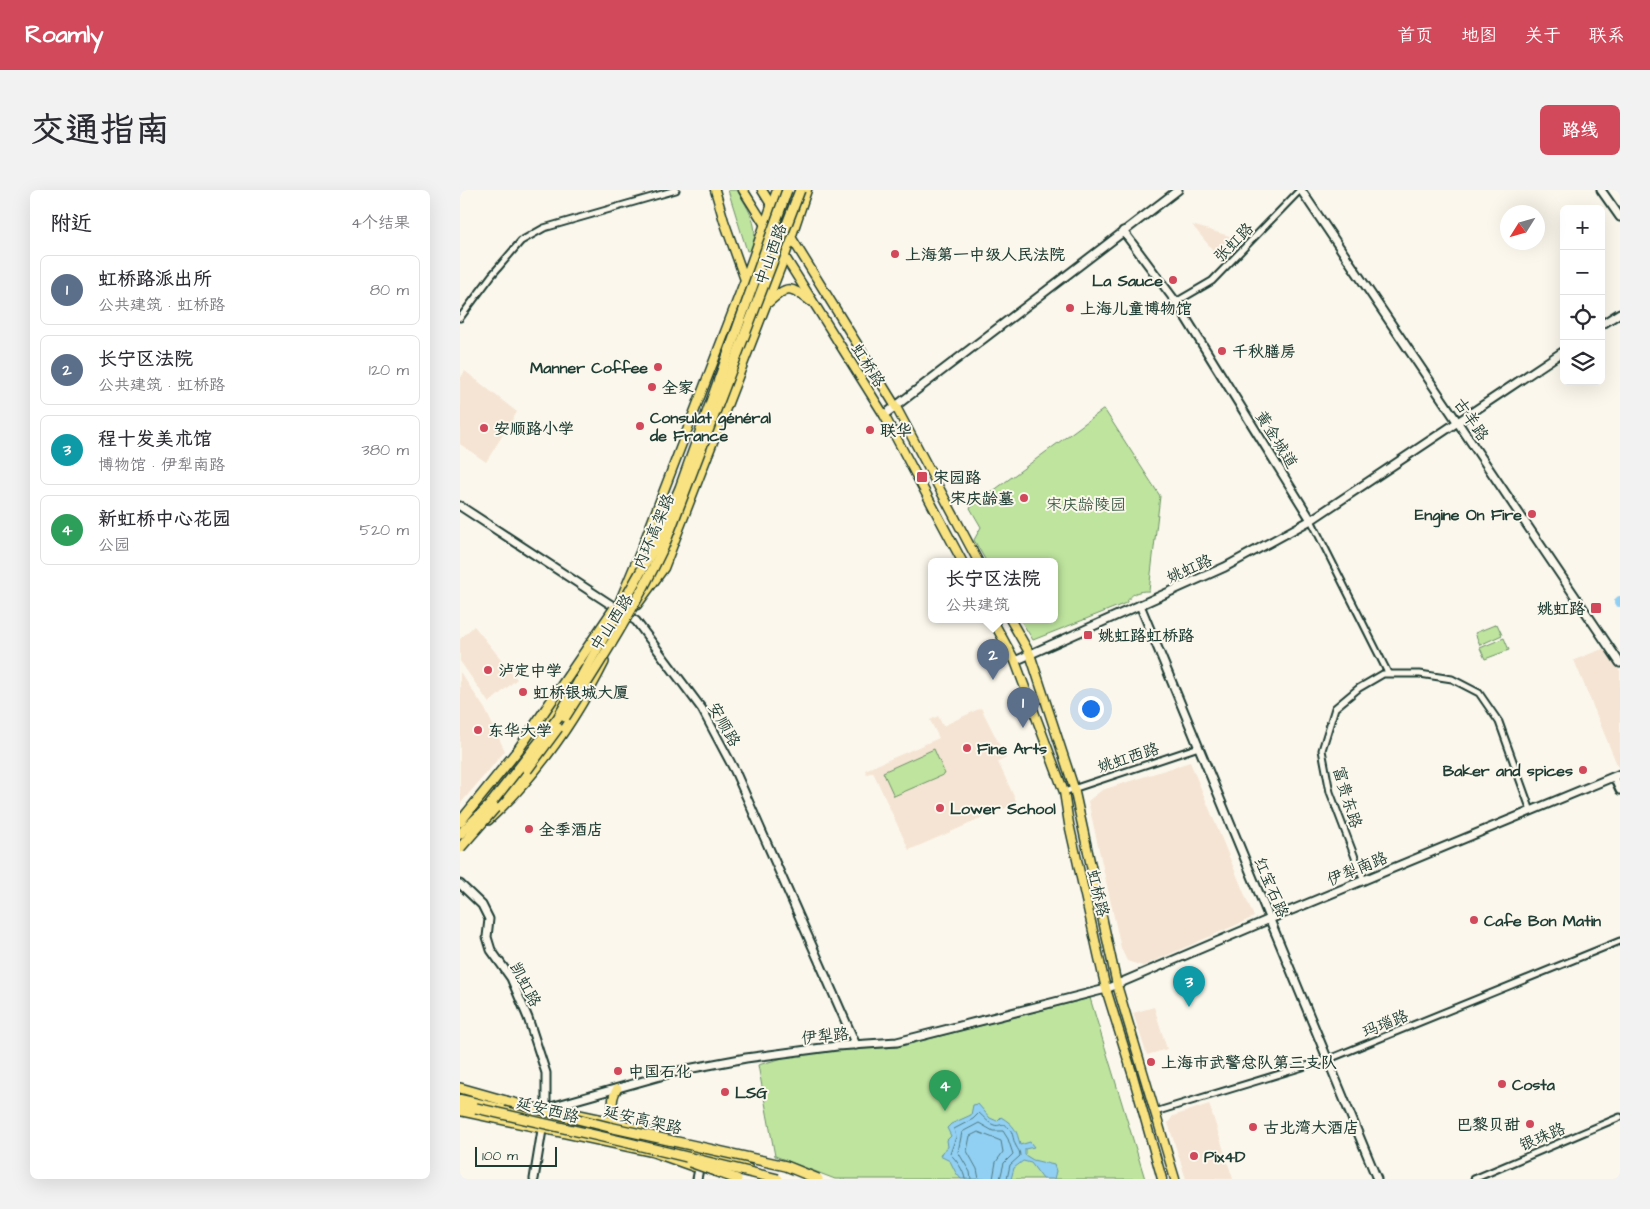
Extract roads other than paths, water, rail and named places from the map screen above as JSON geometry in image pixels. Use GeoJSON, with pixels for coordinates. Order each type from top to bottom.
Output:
{"type":"FeatureCollection","features":[{"type":"Feature","properties":{"kind":"highway","name":"内环高架路"},"geometry":{"type":"LineString","coordinates":[[460,834],[488,806],[558,718],[654,548],[680,488],[786,190]]}},
{"type":"Feature","properties":{"kind":"highway","name":"内环高架路"},"geometry":{"type":"LineString","coordinates":[[460,845],[527,770],[561,723],[614,642],[647,582],[677,517],[800,190]]}},
{"type":"Feature","properties":{"kind":"highway"},"geometry":{"type":"LineString","coordinates":[[460,823],[494,782],[546,711],[654,548]]}},
{"type":"Feature","properties":{"kind":"highway"},"geometry":{"type":"LineString","coordinates":[[460,845],[479,829],[533,773],[565,732],[586,698],[614,642]]}},
{"type":"Feature","properties":{"kind":"highway","name":"延安高架路"},"geometry":{"type":"LineString","coordinates":[[460,1089],[609,1127],[786,1166],[818,1179]]}},
{"type":"Feature","properties":{"kind":"highway","name":"延安高架路"},"geometry":{"type":"LineString","coordinates":[[460,1101],[778,1179]]}},
{"type":"Feature","properties":{"kind":"highway"},"geometry":{"type":"LineString","coordinates":[[655,1149],[737,1179]]}},
{"type":"Feature","properties":{"kind":"main road"},"geometry":{"type":"LineString","coordinates":[[715,190],[745,280]]}},
{"type":"Feature","properties":{"kind":"main road","name":"虹桥路"},"geometry":{"type":"LineString","coordinates":[[743,190],[884,415],[960,558]]}},
{"type":"Feature","properties":{"kind":"main road"},"geometry":{"type":"LineString","coordinates":[[762,190],[771,190]]}},
{"type":"Feature","properties":{"kind":"main road","name":"虹桥路"},"geometry":{"type":"LineString","coordinates":[[762,190],[896,407],[976,558]]}},
{"type":"Feature","properties":{"kind":"main road","name":"中山西路"},"geometry":{"type":"LineString","coordinates":[[460,823],[500,782],[554,711],[617,608],[745,280],[777,190]]}},
{"type":"Feature","properties":{"kind":"main road","name":"中山西路"},"geometry":{"type":"LineString","coordinates":[[460,845],[536,758],[581,695],[629,616],[664,568],[785,256],[807,190]]}},
{"type":"Feature","properties":{"kind":"main road"},"geometry":{"type":"LineString","coordinates":[[766,304],[779,293],[789,288],[795,290],[815,305]]}},
{"type":"Feature","properties":{"kind":"main road","name":"虹桥路"},"geometry":{"type":"LineString","coordinates":[[994,623],[1015,661],[1064,792],[1069,824],[1106,989],[1162,1179]]}},
{"type":"Feature","properties":{"kind":"main road","name":"虹桥路"},"geometry":{"type":"LineString","coordinates":[[1012,623],[1030,654],[1074,788],[1117,985],[1175,1179]]}},
{"type":"Feature","properties":{"kind":"main road","name":"延安西路"},"geometry":{"type":"LineString","coordinates":[[460,1089],[624,1125],[691,1143],[701,1159],[724,1179]]}},
{"type":"Feature","properties":{"kind":"main road"},"geometry":{"type":"LineString","coordinates":[[617,1089],[613,1096],[612,1106],[617,1117],[624,1125]]}},
{"type":"Feature","properties":{"kind":"main road","name":"延安西路"},"geometry":{"type":"LineString","coordinates":[[460,1101],[543,1123],[701,1159],[744,1179]]}},
{"type":"Feature","properties":{"kind":"main road","name":"延安西路"},"geometry":{"type":"LineString","coordinates":[[460,1111],[543,1123]]}},
{"type":"Feature","properties":{"kind":"main road"},"geometry":{"type":"LineString","coordinates":[[701,1159],[729,1160],[772,1179]]}},
{"type":"Feature","properties":{"kind":"street"},"geometry":{"type":"LineString","coordinates":[[460,318],[521,240],[531,234],[544,228],[676,190]]}},
{"type":"Feature","properties":{"kind":"street"},"geometry":{"type":"LineString","coordinates":[[884,415],[1178,190]]}},
{"type":"Feature","properties":{"kind":"street","name":"张虹路"},"geometry":{"type":"LineString","coordinates":[[1176,302],[1212,281],[1300,190]]}},
{"type":"Feature","properties":{"kind":"street","name":"古羊路"},"geometry":{"type":"LineString","coordinates":[[1300,190],[1620,662]]}},
{"type":"Feature","properties":{"kind":"street"},"geometry":{"type":"LineString","coordinates":[[1602,190],[1620,217]]}},
{"type":"Feature","properties":{"kind":"street","name":"黄金城道"},"geometry":{"type":"LineString","coordinates":[[1123,231],[1176,302],[1310,520],[1388,673]]}},
{"type":"Feature","properties":{"kind":"street"},"geometry":{"type":"LineString","coordinates":[[1605,323],[1620,313]]}},
{"type":"Feature","properties":{"kind":"street","name":"姚虹路"},"geometry":{"type":"LineString","coordinates":[[1015,661],[1225,567],[1310,520],[1560,354]]}},
{"type":"Feature","properties":{"kind":"street","name":"安顺路"},"geometry":{"type":"LineString","coordinates":[[460,506],[629,616],[649,637],[702,709],[724,749],[856,1045]]}},
{"type":"Feature","properties":{"kind":"street","name":"红宝石路"},"geometry":{"type":"LineString","coordinates":[[1140,605],[1377,1179]]}},
{"type":"Feature","properties":{"kind":"street","name":"富贵东路"},"geometry":{"type":"LineString","coordinates":[[1364,880],[1330,792],[1322,750],[1335,708],[1359,688],[1384,674],[1420,674],[1452,679],[1479,693],[1499,722],[1531,811]]}},
{"type":"Feature","properties":{"kind":"street","name":"姚虹西路"},"geometry":{"type":"LineString","coordinates":[[1064,792],[1199,747]]}},
{"type":"Feature","properties":{"kind":"street"},"geometry":{"type":"LineString","coordinates":[[1617,776],[1620,790]]}},
{"type":"Feature","properties":{"kind":"street","name":"伊犁南路"},"geometry":{"type":"LineString","coordinates":[[1106,989],[1270,918],[1617,776]]}},
{"type":"Feature","properties":{"kind":"street","name":"凯虹路"},"geometry":{"type":"LineString","coordinates":[[460,884],[482,905],[489,919],[487,937],[491,950],[511,978],[528,1018],[546,1073],[547,1108],[534,1179]]}},
{"type":"Feature","properties":{"kind":"street","name":"玛瑙路"},"geometry":{"type":"LineString","coordinates":[[1155,1112],[1328,1059],[1620,941]]}},
{"type":"Feature","properties":{"kind":"street","name":"伊犁路"},"geometry":{"type":"LineString","coordinates":[[547,1108],[682,1070],[737,1060],[856,1045],[897,1042],[1106,989]]}},
{"type":"Feature","properties":{"kind":"street","name":"银珠路"},"geometry":{"type":"LineString","coordinates":[[1474,1179],[1620,1117]]}},
{"type":"Feature","properties":{"kind":"street"},"geometry":{"type":"LineString","coordinates":[[697,1179],[701,1159]]}},
{"type":"Feature","properties":{"kind":"water"},"geometry":{"type":"Polygon","coordinates":[[[978,1104],[990,1118],[997,1121],[1001,1117],[1012,1125],[1018,1135],[1020,1145],[1030,1142],[1034,1147],[1025,1149],[1025,1155],[1033,1160],[1054,1165],[1056,1171],[1054,1179],[1043,1179],[1031,1163],[1023,1161],[1014,1168],[1011,1179],[961,1179],[950,1161],[940,1156],[948,1147],[947,1140],[951,1136],[947,1128],[951,1124],[971,1115],[973,1105],[978,1104]]]}},
{"type":"Feature","properties":{"kind":"place","name":"上海第一中级人民法院"},"geometry":{"type":"Point","coordinates":[895,254]}},
{"type":"Feature","properties":{"kind":"place","name":"La Sauce"},"geometry":{"type":"Point","coordinates":[1173,280]}},
{"type":"Feature","properties":{"kind":"place","name":"上海儿童博物馆"},"geometry":{"type":"Point","coordinates":[1070,308]}},
{"type":"Feature","properties":{"kind":"place","name":"千秋膳房"},"geometry":{"type":"Point","coordinates":[1222,351]}},
{"type":"Feature","properties":{"kind":"place","name":"Manner Coffee"},"geometry":{"type":"Point","coordinates":[658,367]}},
{"type":"Feature","properties":{"kind":"place","name":"全家"},"geometry":{"type":"Point","coordinates":[652,387]}},
{"type":"Feature","properties":{"kind":"place","name":"Consulat général de France"},"geometry":{"type":"Point","coordinates":[640,426]}},
{"type":"Feature","properties":{"kind":"place","name":"安顺路小学"},"geometry":{"type":"Point","coordinates":[484,428]}},
{"type":"Feature","properties":{"kind":"place","name":"联华"},"geometry":{"type":"Point","coordinates":[870,430]}},
{"type":"Feature","properties":{"kind":"place","name":"宋园路"},"geometry":{"type":"Point","coordinates":[922,477]}},
{"type":"Feature","properties":{"kind":"place","name":"宋庆龄墓"},"geometry":{"type":"Point","coordinates":[1024,498]}},
{"type":"Feature","properties":{"kind":"place","name":"Engine On Fire"},"geometry":{"type":"Point","coordinates":[1532,514]}},
{"type":"Feature","properties":{"kind":"place","name":"姚虹路"},"geometry":{"type":"Point","coordinates":[1596,608]}},
{"type":"Feature","properties":{"kind":"place","name":"姚虹路虹桥路"},"geometry":{"type":"Point","coordinates":[1088,635]}},
{"type":"Feature","properties":{"kind":"place","name":"泸定中学"},"geometry":{"type":"Point","coordinates":[488,670]}},
{"type":"Feature","properties":{"kind":"place","name":"长宁区法院"},"geometry":{"type":"Point","coordinates":[993,680]}},
{"type":"Feature","properties":{"kind":"place","name":"虹桥银城大厦"},"geometry":{"type":"Point","coordinates":[523,692]}},
{"type":"Feature","properties":{"kind":"place","name":"虹桥路派出所"},"geometry":{"type":"Point","coordinates":[1023,728]}},
{"type":"Feature","properties":{"kind":"place","name":"东华大学"},"geometry":{"type":"Point","coordinates":[478,730]}},
{"type":"Feature","properties":{"kind":"place","name":"Fine Arts"},"geometry":{"type":"Point","coordinates":[967,748]}},
{"type":"Feature","properties":{"kind":"place","name":"Baker and spices"},"geometry":{"type":"Point","coordinates":[1583,770]}},
{"type":"Feature","properties":{"kind":"place","name":"Lower School"},"geometry":{"type":"Point","coordinates":[940,808]}},
{"type":"Feature","properties":{"kind":"place","name":"全季酒店"},"geometry":{"type":"Point","coordinates":[529,829]}},
{"type":"Feature","properties":{"kind":"place","name":"Cafe Bon Matin"},"geometry":{"type":"Point","coordinates":[1474,920]}},
{"type":"Feature","properties":{"kind":"place","name":"程十发美术馆"},"geometry":{"type":"Point","coordinates":[1189,1007]}},
{"type":"Feature","properties":{"kind":"place","name":"上海市武警总队第三支队"},"geometry":{"type":"Point","coordinates":[1151,1062]}},
{"type":"Feature","properties":{"kind":"place","name":"中国石化"},"geometry":{"type":"Point","coordinates":[618,1071]}},
{"type":"Feature","properties":{"kind":"place","name":"Costa"},"geometry":{"type":"Point","coordinates":[1502,1084]}},
{"type":"Feature","properties":{"kind":"place","name":"LSG"},"geometry":{"type":"Point","coordinates":[725,1092]}},
{"type":"Feature","properties":{"kind":"place","name":"新虹桥中心花园"},"geometry":{"type":"Point","coordinates":[945,1111]}},
{"type":"Feature","properties":{"kind":"place","name":"巴黎贝甜"},"geometry":{"type":"Point","coordinates":[1530,1124]}},
{"type":"Feature","properties":{"kind":"place","name":"古北湾大酒店"},"geometry":{"type":"Point","coordinates":[1253,1127]}},
{"type":"Feature","properties":{"kind":"place","name":"Pix4D"},"geometry":{"type":"Point","coordinates":[1194,1156]}},
{"type":"Feature","properties":{"kind":"park label","name":"宋庆龄陵园"},"geometry":{"type":"Point","coordinates":[1086,504]}}]}
